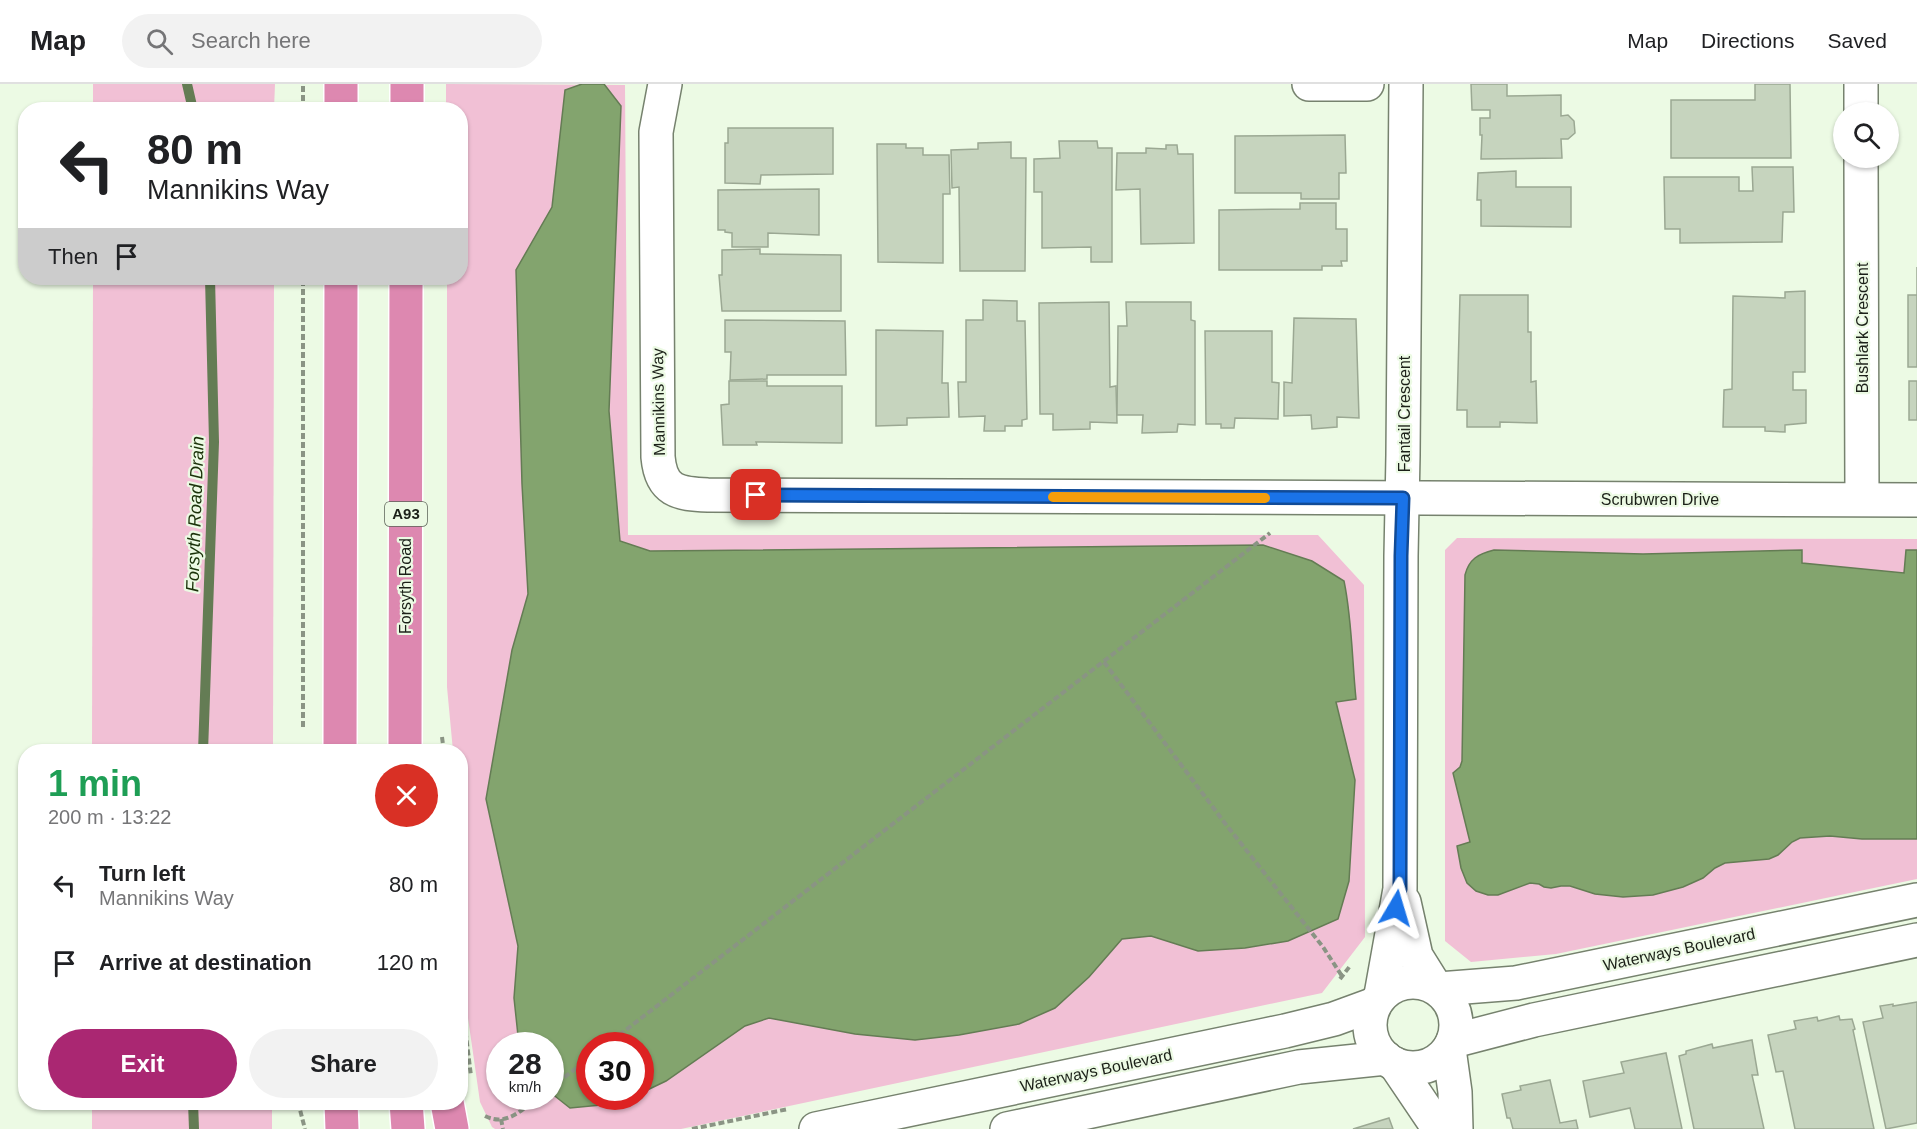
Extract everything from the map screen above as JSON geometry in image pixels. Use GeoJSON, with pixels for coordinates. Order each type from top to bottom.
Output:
{"type":"FeatureCollection","features":[{"type":"Feature","properties":{"kind":"highway"},"geometry":{"type":"LineString","coordinates":[[341,84],[341,102]]}},
{"type":"Feature","properties":{"kind":"highway"},"geometry":{"type":"LineString","coordinates":[[407,84],[407,102]]}},
{"type":"Feature","properties":{"kind":"highway"},"geometry":{"type":"LineString","coordinates":[[340,744],[341,285]]}},
{"type":"Feature","properties":{"kind":"highway","name":"Forsyth Road"},"geometry":{"type":"LineString","coordinates":[[405,744],[406,285]]}},
{"type":"Feature","properties":{"kind":"highway"},"geometry":{"type":"LineString","coordinates":[[341,1110],[342,1129]]}},
{"type":"Feature","properties":{"kind":"highway"},"geometry":{"type":"LineString","coordinates":[[407,1110],[408,1129]]}},
{"type":"Feature","properties":{"kind":"highway"},"geometry":{"type":"LineString","coordinates":[[452,1129],[456,1110]]}},
{"type":"Feature","properties":{"kind":"street","name":"Mannikins Way"},"geometry":{"type":"LineString","coordinates":[[665,84],[656,132],[658,457],[663,478],[675,490],[687,494],[720,495],[1403,498]]}},
{"type":"Feature","properties":{"kind":"street"},"geometry":{"type":"LineString","coordinates":[[1310,84],[1367,84]]}},
{"type":"Feature","properties":{"kind":"street","name":"Fantail Crescent"},"geometry":{"type":"LineString","coordinates":[[1378,1000],[1400,889],[1403,498],[1398,84]]}},
{"type":"Feature","properties":{"kind":"street"},"geometry":{"type":"LineString","coordinates":[[1861,84],[1861,102]]}},
{"type":"Feature","properties":{"kind":"street","name":"Bushlark Crescent"},"geometry":{"type":"LineString","coordinates":[[1862,168],[1862,499]]}},
{"type":"Feature","properties":{"kind":"street","name":"Scrubwren Drive"},"geometry":{"type":"LineString","coordinates":[[1403,498],[1917,500]]}},
{"type":"Feature","properties":{"kind":"street","name":"Fantail Crescent"},"geometry":{"type":"LineString","coordinates":[[1400,889],[1416,956],[1438,989]]}},
{"type":"Feature","properties":{"kind":"street","name":"Waterways Boulevard"},"geometry":{"type":"LineString","coordinates":[[1438,989],[1516,983],[1917,900]]}},
{"type":"Feature","properties":{"kind":"street"},"geometry":{"type":"LineString","coordinates":[[1451,1045],[1534,1020],[1917,940]]}},
{"type":"Feature","properties":{"kind":"street"},"geometry":{"type":"LineString","coordinates":[[1007,1129],[1299,1068],[1390,1061],[1404,1067],[1424,1067],[1442,1057],[1451,1045],[1456,1031],[1455,1013],[1451,1004],[1438,989],[1427,984],[1407,982],[1388,989],[1378,1000],[1371,1013],[1370,1033],[1374,1043],[1390,1061],[1440,1129]]}},
{"type":"Feature","properties":{"kind":"street","name":"Waterways Boulevard"},"geometry":{"type":"LineString","coordinates":[[807,1118],[1285,1031],[1342,1016],[1378,1000]]}},
{"type":"Feature","properties":{"kind":"street"},"geometry":{"type":"LineString","coordinates":[[1451,1045],[1456,1129]]}},
{"type":"Feature","properties":{"kind":"path"},"geometry":{"type":"LineString","coordinates":[[303,84],[303,102]]}},
{"type":"Feature","properties":{"kind":"path"},"geometry":{"type":"LineString","coordinates":[[303,285],[303,728]]}},
{"type":"Feature","properties":{"kind":"path"},"geometry":{"type":"LineString","coordinates":[[624,1032],[1271,532]]}},
{"type":"Feature","properties":{"kind":"path"},"geometry":{"type":"LineString","coordinates":[[1104,662],[1224,822],[1323,947],[1342,976]]}},
{"type":"Feature","properties":{"kind":"path"},"geometry":{"type":"LineString","coordinates":[[1336,983],[1356,958]]}},
{"type":"Feature","properties":{"kind":"path"},"geometry":{"type":"LineString","coordinates":[[300,1110],[305,1129]]}},
{"type":"Feature","properties":{"kind":"path"},"geometry":{"type":"LineString","coordinates":[[482,1114],[493,1120],[510,1118],[522,1110]]}},
{"type":"Feature","properties":{"kind":"path"},"geometry":{"type":"LineString","coordinates":[[692,1129],[807,1118]]}},
{"type":"Feature","properties":{"kind":"path"},"geometry":{"type":"LineString","coordinates":[[501,1119],[503,1129]]}},
{"type":"Feature","properties":{"kind":"shaded area"},"geometry":{"type":"Polygon","coordinates":[[[93,84],[275,84],[274,102],[93,102],[93,84]]]}},
{"type":"Feature","properties":{"kind":"shaded area"},"geometry":{"type":"Polygon","coordinates":[[[446,84],[625,85],[628,535],[1318,535],[1364,585],[1365,937],[1322,993],[681,1129],[495,1129],[480,1102],[468,1018],[468,744],[452,744],[447,687],[447,285],[468,285],[468,102],[446,102],[446,84]]]}},
{"type":"Feature","properties":{"kind":"shaded area"},"geometry":{"type":"Polygon","coordinates":[[[582,84],[604,84],[621,106],[609,411],[620,541],[650,551],[1263,545],[1312,561],[1344,581],[1356,699],[1336,702],[1355,780],[1349,881],[1338,919],[1288,941],[1245,948],[1198,951],[1151,936],[1122,939],[1089,977],[1055,1008],[1019,1024],[959,1035],[915,1040],[855,1034],[769,1018],[745,1026],[666,1081],[654,1087],[654,1032],[576,1032],[576,1107],[570,1108],[564,1103],[564,1032],[518,1032],[514,998],[518,946],[486,799],[512,650],[528,594],[522,484],[516,270],[552,207],[565,90],[582,84]]]}},
{"type":"Feature","properties":{"kind":"shaded area"},"geometry":{"type":"Polygon","coordinates":[[[93,285],[274,285],[273,744],[92,744],[93,285]]]}},
{"type":"Feature","properties":{"kind":"shaded area"},"geometry":{"type":"Polygon","coordinates":[[[1457,538],[1917,539],[1917,879],[1556,954],[1471,962],[1445,941],[1445,550],[1457,538]]]}},
{"type":"Feature","properties":{"kind":"shaded area"},"geometry":{"type":"Polygon","coordinates":[[[1494,550],[1643,554],[1802,550],[1802,563],[1904,573],[1906,550],[1917,550],[1917,839],[1862,839],[1830,836],[1800,838],[1769,859],[1725,863],[1703,878],[1683,887],[1653,895],[1623,897],[1595,894],[1570,886],[1551,888],[1530,883],[1498,895],[1476,891],[1467,883],[1461,868],[1457,846],[1470,842],[1453,773],[1460,767],[1462,761],[1465,575],[1475,558],[1494,550]]]}},
{"type":"Feature","properties":{"kind":"shaded area"},"geometry":{"type":"Polygon","coordinates":[[[92,1110],[272,1110],[272,1129],[92,1129],[92,1110]]]}},
{"type":"Feature","properties":{"kind":"building"},"geometry":{"type":"Polygon","coordinates":[[[1471,84],[1507,84],[1507,96],[1561,95],[1561,116],[1568,115],[1574,121],[1575,133],[1568,139],[1561,139],[1562,158],[1481,159],[1480,118],[1490,118],[1490,110],[1472,110],[1471,84]]]}},
{"type":"Feature","properties":{"kind":"building"},"geometry":{"type":"Polygon","coordinates":[[[1755,84],[1790,84],[1791,158],[1671,158],[1671,100],[1755,100],[1755,84]]]}},
{"type":"Feature","properties":{"kind":"building"},"geometry":{"type":"Polygon","coordinates":[[[728,128],[833,128],[833,174],[761,175],[760,184],[725,183],[725,143],[728,143],[728,128]]]}},
{"type":"Feature","properties":{"kind":"building"},"geometry":{"type":"Polygon","coordinates":[[[1345,135],[1346,173],[1339,173],[1339,199],[1301,199],[1301,193],[1235,193],[1235,136],[1345,135]]]}},
{"type":"Feature","properties":{"kind":"building"},"geometry":{"type":"Polygon","coordinates":[[[1059,141],[1097,141],[1098,148],[1112,148],[1112,262],[1091,262],[1091,247],[1042,248],[1042,192],[1034,192],[1034,159],[1060,158],[1059,141]]]}},
{"type":"Feature","properties":{"kind":"building"},"geometry":{"type":"Polygon","coordinates":[[[1011,142],[1011,158],[1026,158],[1025,271],[960,271],[959,187],[952,188],[951,150],[978,149],[978,143],[1011,142]]]}},
{"type":"Feature","properties":{"kind":"building"},"geometry":{"type":"Polygon","coordinates":[[[877,144],[906,144],[906,148],[923,148],[923,155],[949,155],[950,194],[943,194],[943,263],[878,262],[877,144]]]}},
{"type":"Feature","properties":{"kind":"building"},"geometry":{"type":"Polygon","coordinates":[[[1166,145],[1177,145],[1178,154],[1193,154],[1194,243],[1141,244],[1140,189],[1116,190],[1117,153],[1146,153],[1146,148],[1166,149],[1166,145]]]}},
{"type":"Feature","properties":{"kind":"building"},"geometry":{"type":"Polygon","coordinates":[[[1752,167],[1793,167],[1794,212],[1783,212],[1782,242],[1680,243],[1680,229],[1665,229],[1664,177],[1739,177],[1739,191],[1753,191],[1752,167]]]}},
{"type":"Feature","properties":{"kind":"building"},"geometry":{"type":"Polygon","coordinates":[[[1516,171],[1516,187],[1571,187],[1571,227],[1481,226],[1481,200],[1477,200],[1478,173],[1516,171]]]}},
{"type":"Feature","properties":{"kind":"building"},"geometry":{"type":"Polygon","coordinates":[[[819,189],[819,235],[768,233],[768,247],[732,247],[732,233],[718,230],[718,190],[819,189]]]}},
{"type":"Feature","properties":{"kind":"building"},"geometry":{"type":"Polygon","coordinates":[[[1300,203],[1336,203],[1336,229],[1347,229],[1347,261],[1341,261],[1342,266],[1322,266],[1322,270],[1219,270],[1219,210],[1300,209],[1300,203]]]}},
{"type":"Feature","properties":{"kind":"building"},"geometry":{"type":"Polygon","coordinates":[[[760,249],[760,254],[841,255],[841,311],[722,311],[719,275],[722,275],[722,250],[760,249]]]}},
{"type":"Feature","properties":{"kind":"building"},"geometry":{"type":"Polygon","coordinates":[[[1805,291],[1805,372],[1793,372],[1793,390],[1806,390],[1806,423],[1785,425],[1785,432],[1765,431],[1765,427],[1723,427],[1724,390],[1732,389],[1733,296],[1785,298],[1785,292],[1805,291]]]}},
{"type":"Feature","properties":{"kind":"building"},"geometry":{"type":"Polygon","coordinates":[[[1460,295],[1528,295],[1531,382],[1536,381],[1537,423],[1500,422],[1500,427],[1467,427],[1467,410],[1457,410],[1460,295]]]}},
{"type":"Feature","properties":{"kind":"building"},"geometry":{"type":"Polygon","coordinates":[[[1908,295],[1917,295],[1917,367],[1908,367],[1908,295]]]}},
{"type":"Feature","properties":{"kind":"building"},"geometry":{"type":"Polygon","coordinates":[[[983,300],[1017,301],[1017,321],[1025,321],[1027,419],[1022,420],[1022,426],[1005,426],[1005,431],[984,431],[985,416],[959,417],[958,382],[966,382],[966,320],[983,320],[983,300]]]}},
{"type":"Feature","properties":{"kind":"building"},"geometry":{"type":"Polygon","coordinates":[[[1109,302],[1110,387],[1116,386],[1117,423],[1090,422],[1090,429],[1053,430],[1053,414],[1040,414],[1039,303],[1109,302]]]}},
{"type":"Feature","properties":{"kind":"building"},"geometry":{"type":"Polygon","coordinates":[[[1126,302],[1191,302],[1191,320],[1195,321],[1195,425],[1178,424],[1177,432],[1142,433],[1143,415],[1117,415],[1118,326],[1127,326],[1126,302]]]}},
{"type":"Feature","properties":{"kind":"building"},"geometry":{"type":"Polygon","coordinates":[[[1294,318],[1356,319],[1359,418],[1337,417],[1337,427],[1312,429],[1311,415],[1284,416],[1284,382],[1292,383],[1294,318]]]}},
{"type":"Feature","properties":{"kind":"building"},"geometry":{"type":"Polygon","coordinates":[[[725,320],[845,321],[846,375],[767,375],[767,379],[730,380],[731,352],[725,352],[725,320]]]}},
{"type":"Feature","properties":{"kind":"building"},"geometry":{"type":"Polygon","coordinates":[[[876,330],[943,331],[942,383],[948,383],[949,417],[907,418],[907,425],[876,426],[876,330]]]}},
{"type":"Feature","properties":{"kind":"building"},"geometry":{"type":"Polygon","coordinates":[[[1205,331],[1272,331],[1272,382],[1279,383],[1278,419],[1235,418],[1234,428],[1221,428],[1221,424],[1206,424],[1205,331]]]}},
{"type":"Feature","properties":{"kind":"building"},"geometry":{"type":"Polygon","coordinates":[[[729,381],[767,381],[767,386],[842,386],[842,443],[756,442],[757,445],[723,445],[721,405],[729,404],[729,381]]]}},
{"type":"Feature","properties":{"kind":"building"},"geometry":{"type":"Polygon","coordinates":[[[1909,381],[1917,381],[1917,420],[1909,420],[1909,381]]]}},
{"type":"Feature","properties":{"kind":"building"},"geometry":{"type":"Polygon","coordinates":[[[1917,1002],[1917,1123],[1886,1129],[1863,1022],[1883,1018],[1880,1006],[1917,1002]]]}},
{"type":"Feature","properties":{"kind":"building"},"geometry":{"type":"Polygon","coordinates":[[[1839,1016],[1840,1020],[1852,1019],[1874,1129],[1795,1129],[1783,1071],[1776,1072],[1768,1035],[1796,1029],[1794,1021],[1817,1017],[1818,1021],[1839,1016]]]}},
{"type":"Feature","properties":{"kind":"building"},"geometry":{"type":"Polygon","coordinates":[[[1752,1040],[1758,1075],[1752,1075],[1764,1129],[1694,1129],[1679,1056],[1686,1054],[1686,1051],[1712,1044],[1713,1048],[1752,1040]]]}},
{"type":"Feature","properties":{"kind":"building"},"geometry":{"type":"Polygon","coordinates":[[[1666,1053],[1682,1129],[1635,1129],[1630,1108],[1590,1117],[1583,1081],[1624,1073],[1621,1062],[1666,1053]]]}},
{"type":"Feature","properties":{"kind":"building"},"geometry":{"type":"Polygon","coordinates":[[[1550,1080],[1560,1123],[1576,1120],[1578,1129],[1513,1129],[1510,1118],[1507,1118],[1502,1094],[1521,1090],[1520,1086],[1550,1080]]]}},
{"type":"Feature","properties":{"kind":"building"},"geometry":{"type":"Polygon","coordinates":[[[1389,1118],[1393,1129],[1353,1129],[1389,1118]]]}},
{"type":"Feature","properties":{"kind":"waterway","name":"Forsyth Road Drain"},"geometry":{"type":"LineString","coordinates":[[187,84],[191,102]]}},
{"type":"Feature","properties":{"kind":"waterway","name":"Forsyth Road Drain"},"geometry":{"type":"LineString","coordinates":[[203,744],[214,442],[210,285]]}},
{"type":"Feature","properties":{"kind":"waterway","name":"Forsyth Road Drain"},"geometry":{"type":"LineString","coordinates":[[193,1110],[194,1129]]}},
{"type":"Feature","properties":{"kind":"slow traffic"},"geometry":{"type":"LineString","coordinates":[[1053,497],[1265,498]]}},
{"type":"Feature","properties":{"kind":"route"},"geometry":{"type":"LineString","coordinates":[[756,495],[1403,498],[1400,889],[1396,908]]}}]}
